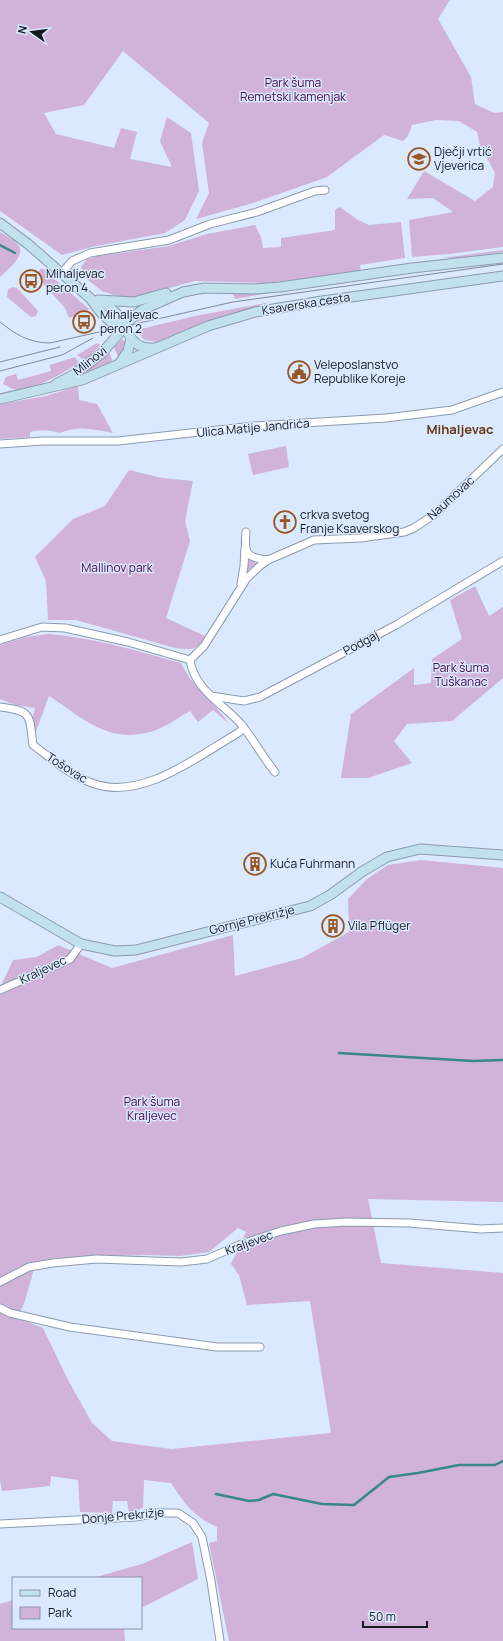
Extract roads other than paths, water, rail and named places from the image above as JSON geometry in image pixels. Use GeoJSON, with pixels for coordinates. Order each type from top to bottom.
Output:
{"type":"FeatureCollection","features":[{"type":"Feature","properties":{"kind":"main road"},"geometry":{"type":"LineString","coordinates":[[0,223],[95,299],[111,308],[117,314],[124,329],[131,338],[142,346],[156,348]]}},
{"type":"Feature","properties":{"kind":"main road","name":"Ksaverska cesta"},"geometry":{"type":"LineString","coordinates":[[124,329],[133,317],[142,310],[183,292],[204,288],[253,289],[280,287],[412,268],[503,258]]}},
{"type":"Feature","properties":{"kind":"main road","name":"Ksaverska cesta"},"geometry":{"type":"LineString","coordinates":[[118,365],[222,321],[269,309],[503,276]]}},
{"type":"Feature","properties":{"kind":"main road"},"geometry":{"type":"LineString","coordinates":[[95,299],[134,302],[164,293],[183,292]]}},
{"type":"Feature","properties":{"kind":"main road","name":"Mlinovi"},"geometry":{"type":"LineString","coordinates":[[51,387],[93,360],[124,329]]}},
{"type":"Feature","properties":{"kind":"main road"},"geometry":{"type":"LineString","coordinates":[[118,365],[126,355],[131,338]]}},
{"type":"Feature","properties":{"kind":"main road","name":"Mlinovi"},"geometry":{"type":"LineString","coordinates":[[0,399],[82,380],[118,365]]}},
{"type":"Feature","properties":{"kind":"main road","name":"Gornje Prekrižje"},"geometry":{"type":"LineString","coordinates":[[0,897],[81,944],[115,951],[136,950],[310,906],[330,895],[363,871],[387,857],[420,849],[503,855]]}},
{"type":"Feature","properties":{"kind":"street"},"geometry":{"type":"LineString","coordinates":[[62,273],[72,261],[90,253],[169,240],[210,224],[257,212],[315,191],[325,190]]}},
{"type":"Feature","properties":{"kind":"street","name":"Ulica Matije Jandrića"},"geometry":{"type":"LineString","coordinates":[[0,444],[43,441],[118,441],[254,426],[386,418],[452,410],[503,392]]}},
{"type":"Feature","properties":{"kind":"street","name":"Naumovac"},"geometry":{"type":"LineString","coordinates":[[190,660],[204,646],[240,588],[252,572],[268,560],[314,540],[361,538],[404,532],[414,528],[436,514],[503,449]]}},
{"type":"Feature","properties":{"kind":"street"},"geometry":{"type":"LineString","coordinates":[[246,532],[245,548],[251,556],[256,559],[268,560]]}},
{"type":"Feature","properties":{"kind":"street","name":"Naumovac"},"geometry":{"type":"LineString","coordinates":[[240,588],[244,566],[245,548]]}},
{"type":"Feature","properties":{"kind":"street","name":"Podgaj"},"geometry":{"type":"LineString","coordinates":[[211,696],[244,701],[260,697],[396,625],[503,561]]}},
{"type":"Feature","properties":{"kind":"street"},"geometry":{"type":"LineString","coordinates":[[0,640],[42,627],[66,628],[128,642],[190,660],[194,676],[211,696],[244,728],[275,772]]}},
{"type":"Feature","properties":{"kind":"street","name":"Tošovac"},"geometry":{"type":"LineString","coordinates":[[0,707],[16,709],[26,713],[29,718],[33,745],[66,769],[93,784],[109,787],[128,787],[161,777],[238,733],[244,728]]}},
{"type":"Feature","properties":{"kind":"street","name":"Kraljevec"},"geometry":{"type":"LineString","coordinates":[[0,990],[70,959],[81,944]]}},
{"type":"Feature","properties":{"kind":"street","name":"Kraljevec"},"geometry":{"type":"LineString","coordinates":[[0,1282],[29,1267],[53,1263],[96,1259],[181,1262],[206,1259],[239,1245],[314,1224],[347,1222],[481,1229],[503,1228]]}},
{"type":"Feature","properties":{"kind":"street"},"geometry":{"type":"LineString","coordinates":[[0,1308],[10,1313],[70,1327],[216,1347],[260,1347]]}},
{"type":"Feature","properties":{"kind":"street","name":"Donje Prekrižje"},"geometry":{"type":"LineString","coordinates":[[0,1524],[128,1517],[178,1512],[193,1522],[202,1537],[211,1581],[220,1641]]}},
{"type":"Feature","properties":{"kind":"waterway"},"geometry":{"type":"LineString","coordinates":[[0,245],[15,253]]}},
{"type":"Feature","properties":{"kind":"waterway"},"geometry":{"type":"LineString","coordinates":[[339,1053],[473,1061],[503,1060]]}},
{"type":"Feature","properties":{"kind":"waterway"},"geometry":{"type":"LineString","coordinates":[[216,1494],[249,1501],[259,1500],[273,1494],[322,1504],[354,1505],[389,1477],[459,1465],[495,1465],[503,1461]]}},
{"type":"Feature","properties":{"kind":"tram line"},"geometry":{"type":"LineString","coordinates":[[0,322],[29,340],[50,343],[233,302],[503,264]]}},
{"type":"Feature","properties":{"kind":"tram line"},"geometry":{"type":"LineString","coordinates":[[0,371],[62,355],[93,338]]}},
{"type":"Feature","properties":{"kind":"tram line"},"geometry":{"type":"LineString","coordinates":[[0,362],[60,347]]}},
{"type":"Feature","properties":{"kind":"place","name":"Dječji vrtić Vjeverica"},"geometry":{"type":"Point","coordinates":[419,159]}},
{"type":"Feature","properties":{"kind":"place","name":"Mihaljevac peron 4"},"geometry":{"type":"Point","coordinates":[31,281]}},
{"type":"Feature","properties":{"kind":"place","name":"Mihaljevac peron 2"},"geometry":{"type":"Point","coordinates":[84,322]}},
{"type":"Feature","properties":{"kind":"place","name":"Veleposlanstvo Republike Koreje"},"geometry":{"type":"Point","coordinates":[299,372]}},
{"type":"Feature","properties":{"kind":"place","name":"crkva svetog Franje Ksaverskog"},"geometry":{"type":"Point","coordinates":[285,522]}},
{"type":"Feature","properties":{"kind":"place","name":"Kuća Fuhrmann"},"geometry":{"type":"Point","coordinates":[255,864]}},
{"type":"Feature","properties":{"kind":"place","name":"Vila Pflüger"},"geometry":{"type":"Point","coordinates":[333,926]}},
{"type":"Feature","properties":{"kind":"district","name":"Mihaljevac"},"geometry":{"type":"Point","coordinates":[460,429]}},
{"type":"Feature","properties":{"kind":"park label","name":"Park šuma Remetski kamenjak"},"geometry":{"type":"Point","coordinates":[293,90]}},
{"type":"Feature","properties":{"kind":"park label","name":"Mallinov park"},"geometry":{"type":"Point","coordinates":[117,568]}},
{"type":"Feature","properties":{"kind":"park label","name":"Park šuma Tuškanac"},"geometry":{"type":"Point","coordinates":[461,675]}},
{"type":"Feature","properties":{"kind":"park label","name":"Park šuma Kraljevec"},"geometry":{"type":"Point","coordinates":[152,1109]}}]}
